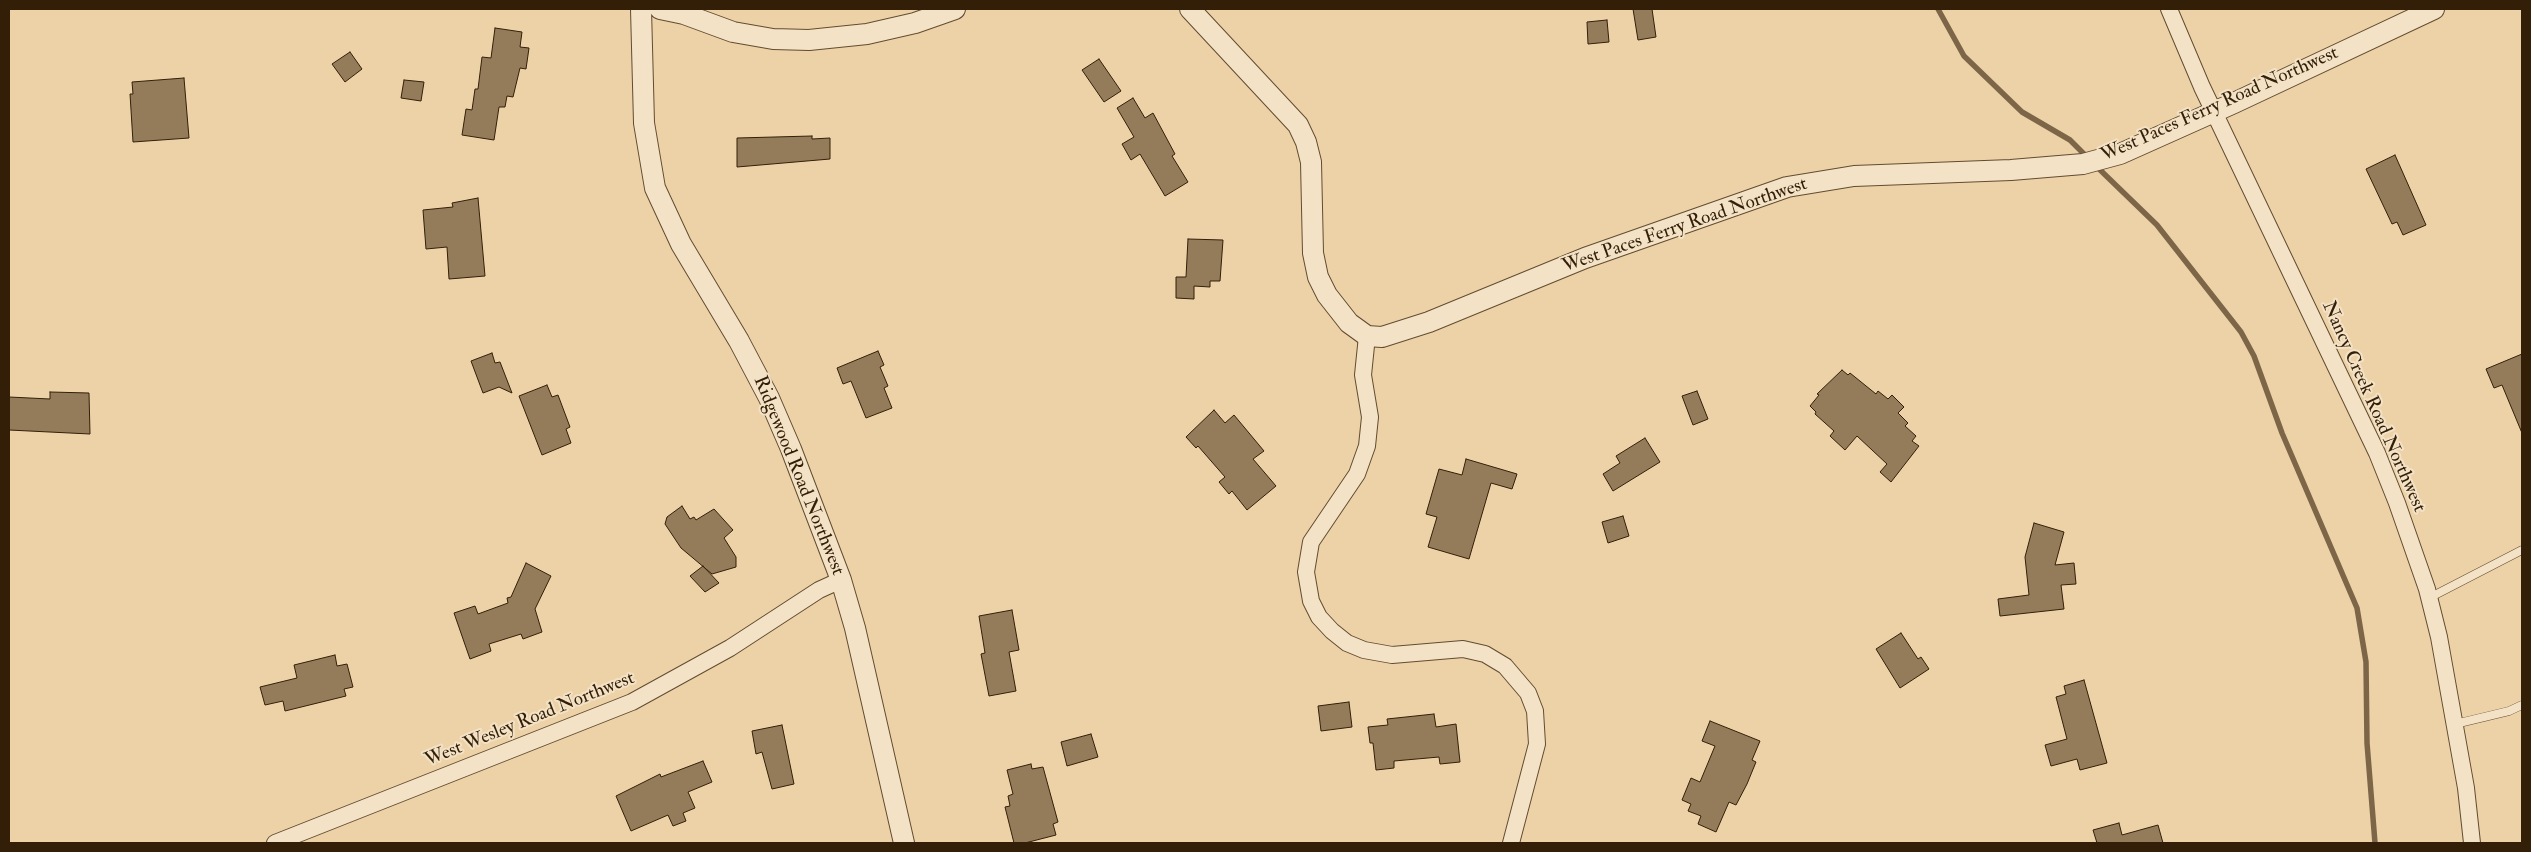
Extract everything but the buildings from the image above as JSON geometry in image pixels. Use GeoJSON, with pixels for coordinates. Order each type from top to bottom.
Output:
{"type":"FeatureCollection","features":[{"type":"Feature","properties":{"kind":"street","name":"Ridgewood Road Northwest"},"geometry":{"type":"LineString","coordinates":[[641,9],[644,123],[655,188],[681,244],[739,341],[769,398],[791,449],[841,580],[878,720],[904,843]]}},
{"type":"Feature","properties":{"kind":"street"},"geometry":{"type":"LineString","coordinates":[[660,9],[684,14],[733,32],[773,39],[809,40],[867,34],[915,23],[955,9]]}},
{"type":"Feature","properties":{"kind":"street"},"geometry":{"type":"LineString","coordinates":[[1190,9],[1298,125],[1306,142],[1311,162],[1313,253],[1318,277],[1337,310],[1367,336],[1363,375],[1370,417],[1367,446],[1357,474],[1311,542],[1306,572],[1311,601],[1319,617],[1347,643],[1364,650],[1392,655],[1463,649],[1486,654],[1505,666],[1528,693],[1535,712],[1537,744],[1511,843]]}},
{"type":"Feature","properties":{"kind":"street","name":"Nancy Creek Road Northwest"},"geometry":{"type":"LineString","coordinates":[[2168,9],[2214,112],[2377,453],[2397,503],[2429,598],[2439,637],[2466,788],[2472,843]]}},
{"type":"Feature","properties":{"kind":"street","name":"West Paces Ferry Road Northwest"},"geometry":{"type":"LineString","coordinates":[[1367,336],[1382,337],[1429,322],[1585,258],[1787,187],[1854,176],[2011,170],[2083,164],[2120,154],[2434,9]]}},
{"type":"Feature","properties":{"kind":"street","name":"West Wesley Road Northwest"},"geometry":{"type":"LineString","coordinates":[[274,843],[632,702],[730,648],[819,590],[841,580]]}},
{"type":"Feature","properties":{"kind":"lane"},"geometry":{"type":"LineString","coordinates":[[2429,598],[2522,550]]}},
{"type":"Feature","properties":{"kind":"lane"},"geometry":{"type":"LineString","coordinates":[[2455,724],[2510,711],[2522,705]]}},
{"type":"Feature","properties":{"kind":"waterway"},"geometry":{"type":"LineString","coordinates":[[1938,9],[1964,56],[2022,112],[2070,140],[2088,158]]}},
{"type":"Feature","properties":{"kind":"waterway"},"geometry":{"type":"LineString","coordinates":[[2096,166],[2157,225],[2241,332],[2254,356],[2282,433],[2357,608],[2366,662],[2367,743],[2375,843]]}}]}
